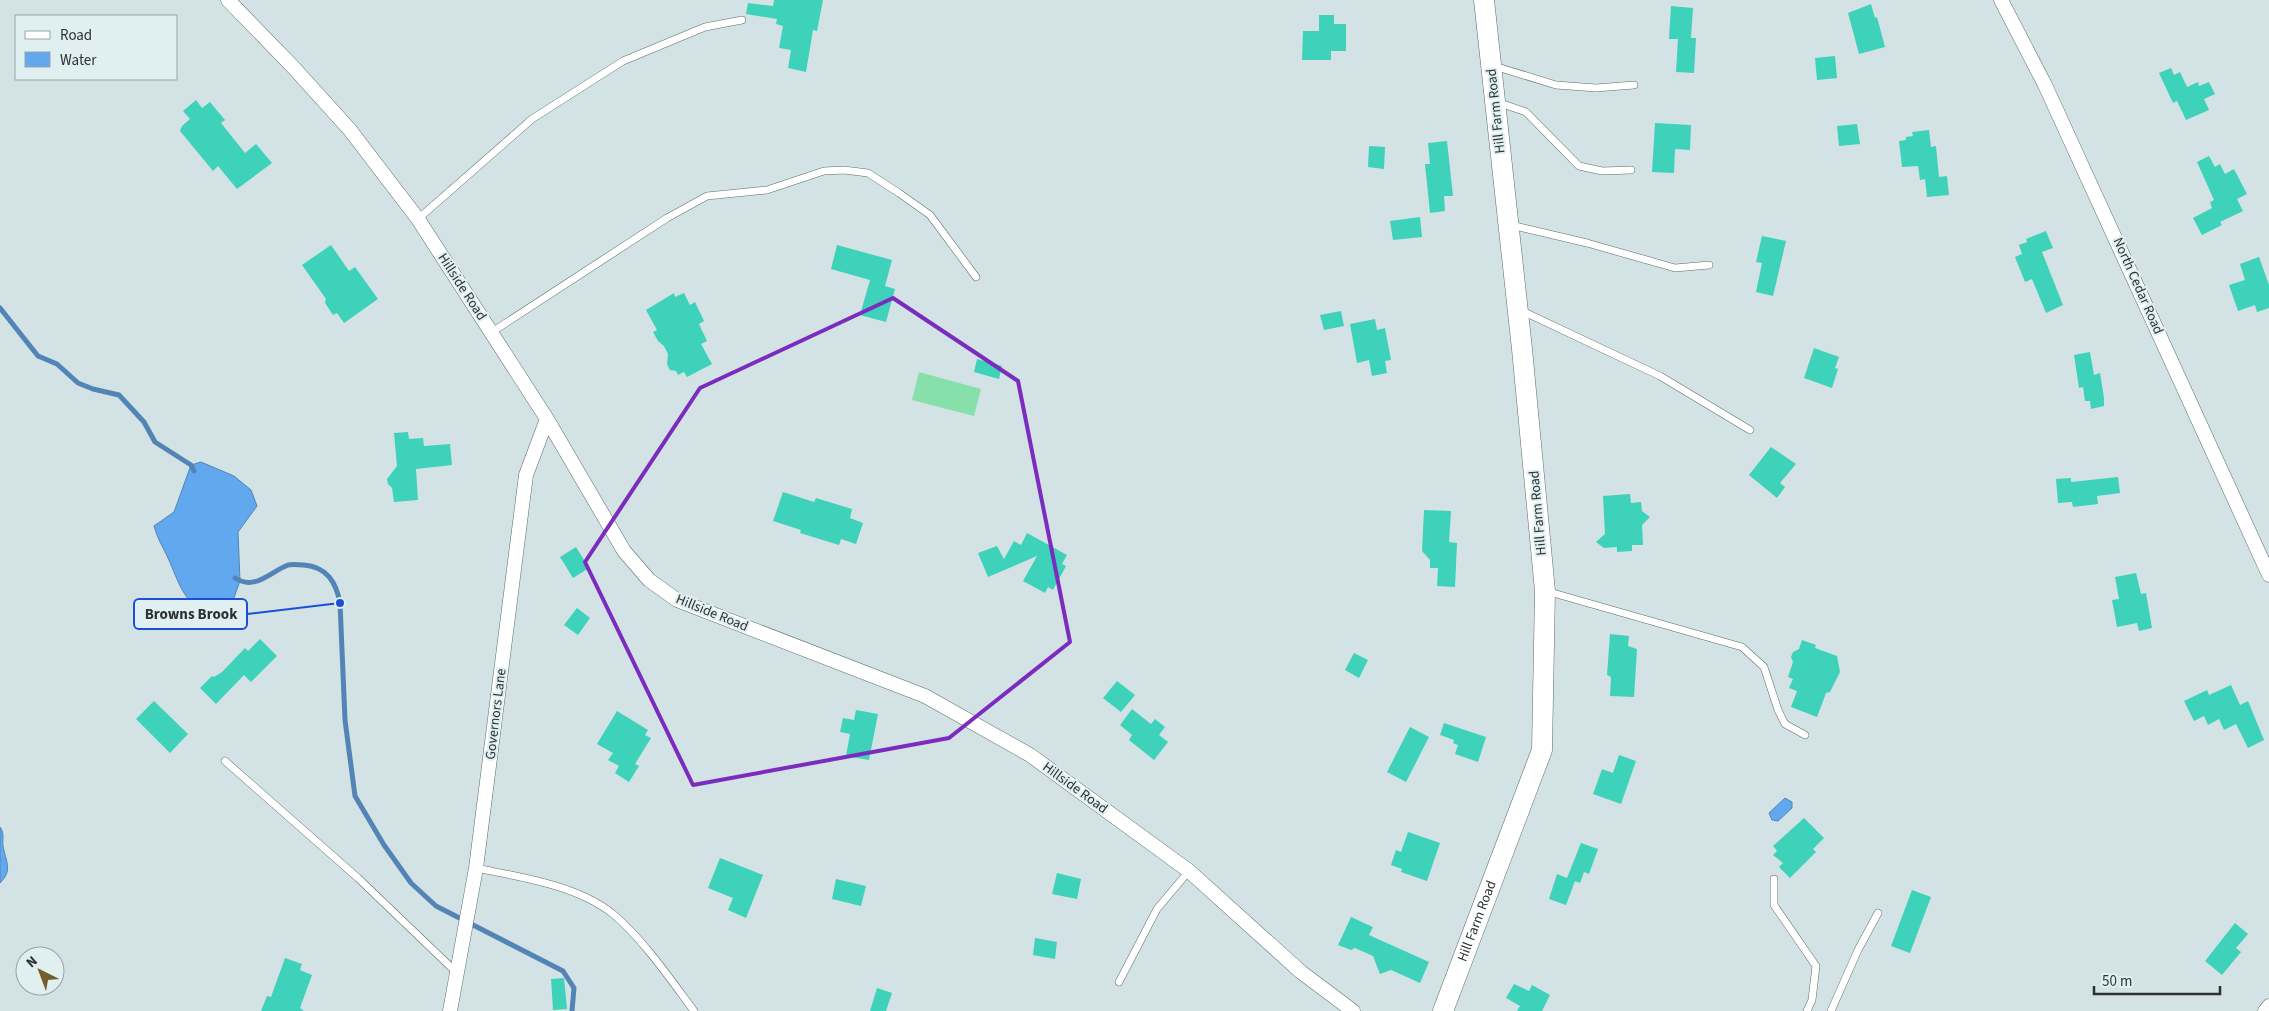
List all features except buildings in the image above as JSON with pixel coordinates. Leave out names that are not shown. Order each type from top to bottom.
[{"type":"main road","name":"Hill Farm Road","points":[[1443,1011],[1542,750],[1545,591],[1484,0]]},
{"type":"street","name":"Hillside Road","points":[[228,0],[294,68],[350,130],[418,219],[547,419],[624,551],[648,580],[677,600],[925,696],[1030,755],[1189,871],[1301,972],[1353,1011]]},
{"type":"street","name":"North Cedar Road","points":[[2001,0],[2056,109],[2269,575]]},
{"type":"street","name":"Governors Lane","points":[[450,1011],[476,868],[526,475],[547,419]]},
{"type":"street","points":[[2265,1011],[2269,1006]]},
{"type":"lane","points":[[418,219],[532,119],[623,61],[705,28],[742,20]]},
{"type":"lane","points":[[1491,65],[1556,85],[1596,88],[1634,85]]},
{"type":"lane","points":[[1495,101],[1526,112],[1579,166],[1602,171],[1631,170]]},
{"type":"lane","points":[[492,332],[667,218],[707,196],[767,190],[824,172],[844,170],[868,173],[899,193],[930,215],[976,277]]},
{"type":"lane","points":[[1508,225],[1586,243],[1674,268],[1709,265]]},
{"type":"lane","points":[[1517,309],[1660,376],[1750,430]]},
{"type":"lane","points":[[1545,591],[1703,635],[1742,648],[1764,667],[1778,710],[1785,724],[1805,735]]},
{"type":"lane","points":[[225,761],[358,878],[456,972]]},
{"type":"lane","points":[[476,868],[546,883],[588,900],[612,913],[626,926],[694,1011]]},
{"type":"lane","points":[[1119,982],[1157,909],[1189,871]]},
{"type":"lane","points":[[1774,879],[1774,905],[1816,966],[1812,1000],[1807,1011]]},
{"type":"lane","points":[[1831,1011],[1858,950],[1878,913]]},
{"type":"highlighted area","points":[[893,298],[1018,381],[1070,642],[949,738],[693,785],[585,562],[700,388]]},
{"type":"green space","points":[[919,372],[981,389],[974,416],[912,400]]},
{"type":"water","points":[[201,462],[234,476],[251,490],[257,506],[238,532],[240,581],[232,603],[214,611],[204,610],[196,606],[184,593],[154,526],[174,512],[191,465]]},
{"type":"water","points":[[1785,798],[1792,802],[1792,808],[1778,821],[1772,820],[1769,813]]},
{"type":"water","points":[[0,827],[8,866],[6,874],[0,883]]},
{"type":"waterway","points":[[0,308],[38,356],[57,364],[78,383],[93,389],[119,395],[144,422],[155,442],[191,465],[194,471]]},
{"type":"waterway","points":[[235,578],[242,581],[256,581],[288,565],[304,565],[319,569],[333,582],[340,603],[345,720],[355,796],[384,845],[411,883],[436,906],[563,971],[574,988],[572,1011]]},
{"type":"place","name":"Browns Brook","points":[[340,603]]}]
